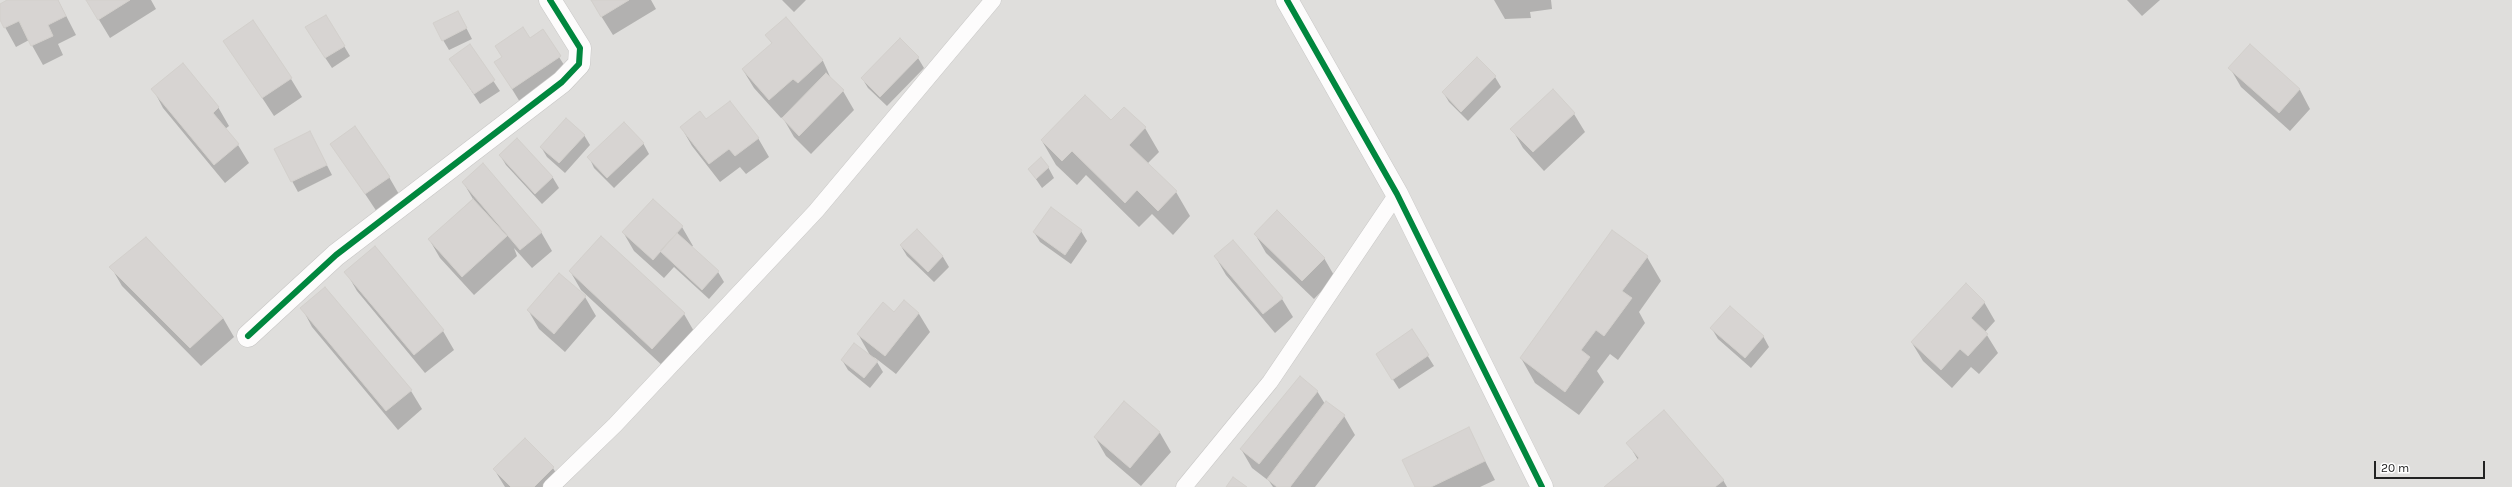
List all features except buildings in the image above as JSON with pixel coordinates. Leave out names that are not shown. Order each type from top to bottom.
[{"type":"street","points":[[248,336],[336,255],[562,82],[580,64],[580,48],[550,0]]},
{"type":"street","points":[[1287,0],[1397,194],[1542,487]]},
{"type":"lane","points":[[550,487],[615,425],[816,211],[993,0]]},
{"type":"lane","points":[[1184,487],[1270,382],[1397,194]]},
{"type":"shaded area","points":[[0,0],[2512,0],[2512,487],[0,487]]},
{"type":"cycle path","points":[[248,336],[336,255],[562,82],[579,64],[580,48],[550,0]]},
{"type":"cycle path","points":[[1287,0],[1397,194],[1542,487]]}]
